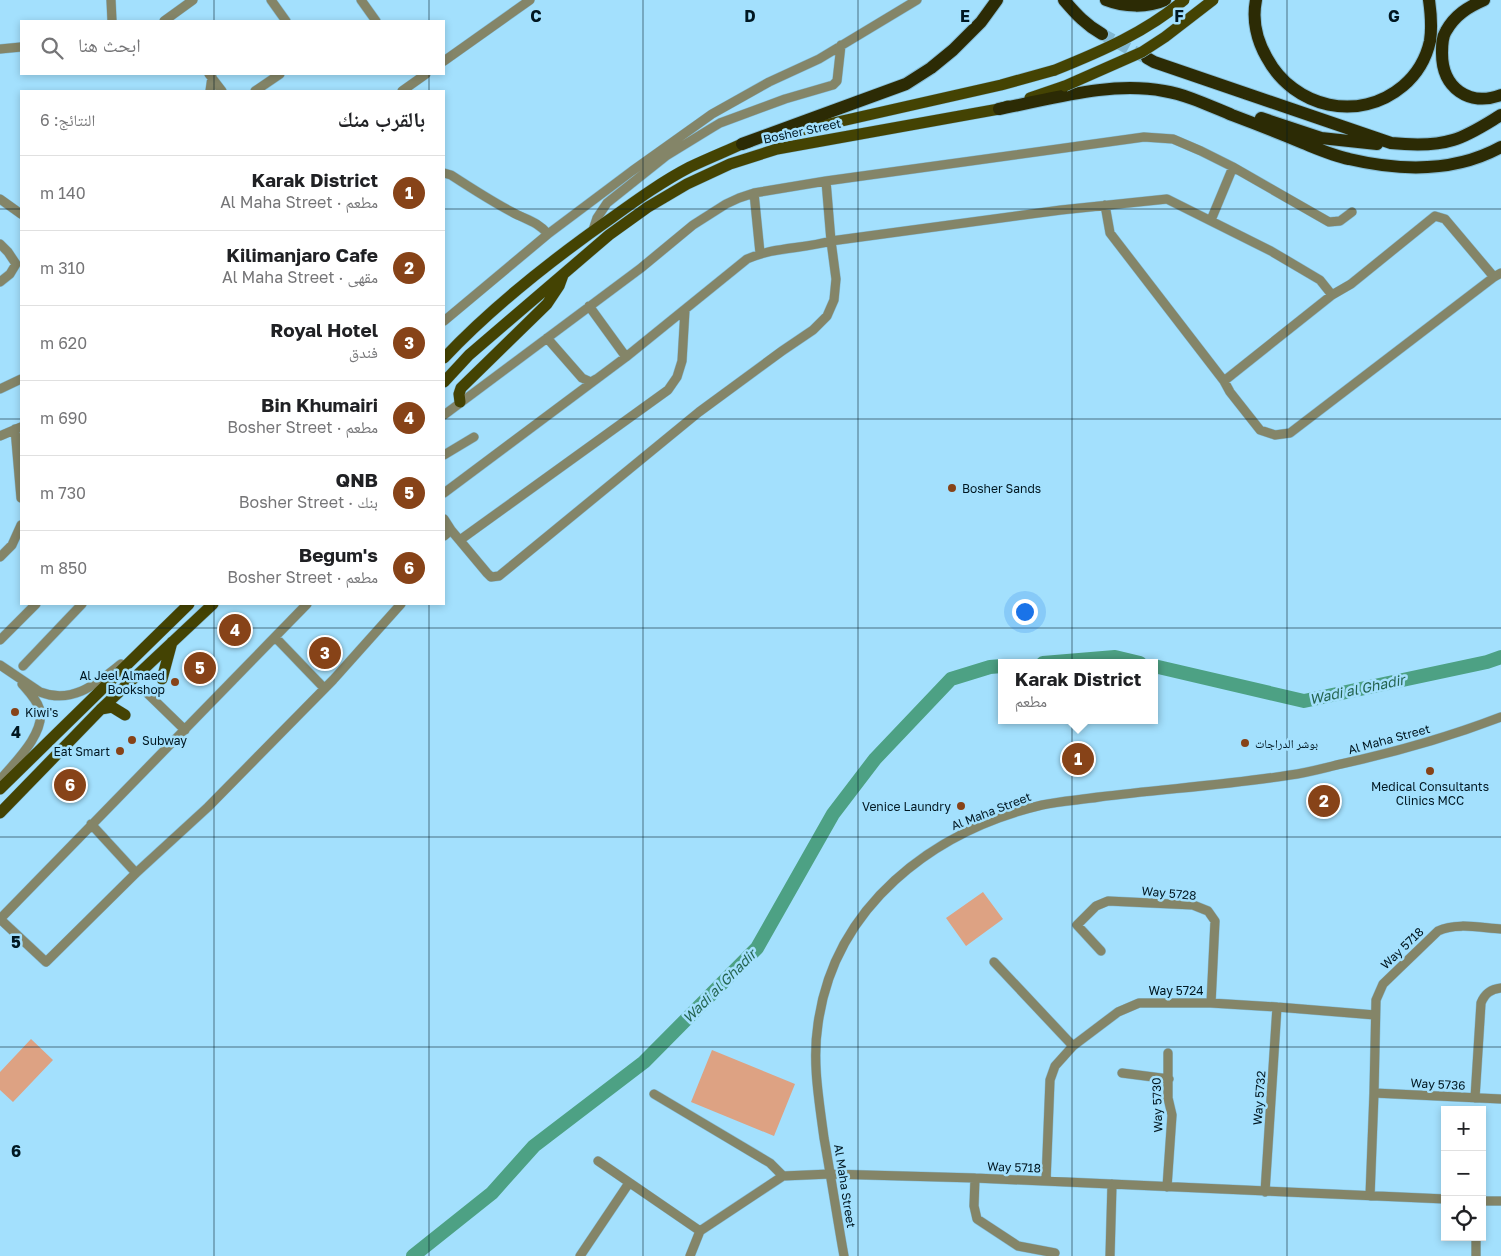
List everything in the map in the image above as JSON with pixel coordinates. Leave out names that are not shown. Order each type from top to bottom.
[{"type":"highway","points":[[742,144],[867,100],[906,84],[931,68],[953,50],[981,22],[997,0]]},
{"type":"highway","points":[[1064,0],[1076,16],[1090,28],[1102,34]]},
{"type":"highway","points":[[1106,0],[1125,5],[1139,5],[1157,4],[1165,0]]},
{"type":"highway","points":[[1256,0],[1255,17],[1258,41],[1276,74],[1304,96],[1330,105],[1347,107],[1369,105],[1382,99],[1408,81],[1416,71],[1424,59],[1430,43],[1431,16],[1429,0]]},
{"type":"highway","points":[[1484,0],[1469,6],[1458,15],[1446,31],[1443,38],[1442,62],[1446,76],[1454,88],[1474,98],[1484,100],[1501,95]]},
{"type":"highway","points":[[1147,58],[1392,143]]},
{"type":"highway","points":[[1114,89],[1138,84],[1166,87],[1321,138],[1379,144],[1426,144],[1453,140],[1470,133],[1501,115]]},
{"type":"highway","points":[[999,109],[1114,89],[1144,89],[1173,93],[1340,156],[1391,166],[1429,168],[1468,161],[1501,148]]},
{"type":"main road","name":"Bosher Street","points":[[445,357],[458,343],[536,274],[593,230],[642,196],[689,168],[742,144],[1000,85],[1055,70],[1129,38],[1157,21],[1184,0]]},
{"type":"main road","name":"Bosher Street","points":[[445,381],[469,355],[564,272],[648,207],[687,184],[730,164],[787,147],[999,109],[1065,86],[1142,52],[1213,0]]},
{"type":"main road","points":[[460,402],[459,391],[461,388],[547,304],[559,286],[564,272]]},
{"type":"main road","points":[[0,789],[188,605]]},
{"type":"main road","points":[[0,813],[101,709],[212,605]]},
{"type":"main road","points":[[162,678],[172,642]]},
{"type":"main road","points":[[101,709],[112,707],[125,715]]},
{"type":"street","points":[[111,0],[112,20]]},
{"type":"street","points":[[169,20],[193,0]]},
{"type":"street","points":[[272,0],[285,20]]},
{"type":"street","points":[[361,0],[375,20]]},
{"type":"street","points":[[445,60],[530,0]]},
{"type":"street","points":[[445,320],[548,234],[712,114],[769,82],[819,59],[917,0]]},
{"type":"street","points":[[593,230],[597,218],[607,203],[666,156],[720,124],[785,99],[833,85],[837,81],[841,45]]},
{"type":"street","points":[[0,49],[20,47]]},
{"type":"street","points":[[819,59],[828,62],[838,70]]},
{"type":"street","points":[[256,90],[279,75]]},
{"type":"street","points":[[210,90],[211,76]]},
{"type":"street","points":[[211,76],[221,90]]},
{"type":"street","points":[[403,90],[415,77]]},
{"type":"street","points":[[445,414],[708,215],[726,204],[754,193],[826,181],[1144,137],[1173,139],[1233,167],[1329,222],[1340,221],[1352,212]]},
{"type":"street","points":[[1211,220],[1233,167]]},
{"type":"street","points":[[445,173],[512,212],[534,221],[548,234]]},
{"type":"street","points":[[447,533],[460,540],[491,577],[499,576],[699,412],[813,330],[827,316],[834,300],[836,279],[830,241],[826,181]]},
{"type":"street","points":[[754,193],[760,253]]},
{"type":"street","points":[[0,199],[20,213]]},
{"type":"street","points":[[445,492],[626,357],[747,260],[760,253],[812,246],[830,241],[1167,199],[1271,251],[1320,280],[1332,295]]},
{"type":"street","points":[[1105,206],[1110,233],[1260,430],[1275,435],[1290,433],[1498,275],[1445,219],[1436,216],[1351,284],[1332,295],[1224,381]]},
{"type":"street","points":[[0,244],[16,264],[10,274],[0,282]]},
{"type":"street","points":[[589,306],[626,357]]},
{"type":"street","points":[[460,540],[668,390],[677,377],[682,361],[685,310]]},
{"type":"street","points":[[547,338],[582,378],[591,382],[599,377]]},
{"type":"street","points":[[0,389],[20,379]]},
{"type":"street","points":[[0,436],[18,428],[20,475]]},
{"type":"street","points":[[445,454],[474,437]]},
{"type":"street","points":[[0,557],[12,545],[20,527]]},
{"type":"street","points":[[0,543],[12,545]]},
{"type":"street","points":[[0,640],[35,605]]},
{"type":"street","points":[[23,666],[81,605]]},
{"type":"street","points":[[307,605],[0,919],[46,962],[136,873],[208,807],[324,688],[400,605]]},
{"type":"street","points":[[274,637],[324,688]]},
{"type":"street","points":[[0,665],[46,695],[63,696],[77,694],[93,686],[146,644]]},
{"type":"street","points":[[0,780],[34,738],[40,720],[40,711],[35,700],[18,678]]},
{"type":"street","points":[[148,694],[185,730]]},
{"type":"street","name":"Al Maha Street","points":[[844,1256],[818,1096],[816,1068],[817,1024],[827,980],[845,939],[886,887],[916,862],[948,842],[978,827],[1043,805],[1292,775],[1393,753],[1501,717]]},
{"type":"street","points":[[91,824],[136,873]]},
{"type":"street","name":"Way 5728","points":[[1102,951],[1078,925],[1096,906],[1108,901],[1193,905],[1208,911],[1215,920],[1211,1003]]},
{"type":"street","name":"Way 5718","points":[[1370,1196],[1375,1015],[1376,1000],[1383,984],[1438,931],[1444,928],[1501,929]]},
{"type":"street","points":[[994,962],[1073,1046]]},
{"type":"street","points":[[1475,1098],[1481,1003],[1484,995],[1493,989],[1501,988]]},
{"type":"street","name":"Way 5724","points":[[1046,1181],[1050,1080],[1055,1066],[1073,1046],[1118,1012],[1139,1003],[1211,1003],[1277,1006],[1375,1015]]},
{"type":"street","name":"Way 5732","points":[[1265,1192],[1277,1006]]},
{"type":"street","name":"Way 5730","points":[[1167,1187],[1172,1115],[1168,1098],[1168,1053]]},
{"type":"street","points":[[1122,1073],[1168,1079]]},
{"type":"street","name":"Way 5736","points":[[1374,1093],[1501,1099]]},
{"type":"street","points":[[654,1094],[770,1163],[783,1176],[700,1231],[690,1256]]},
{"type":"street","points":[[598,1160],[700,1231]]},
{"type":"street","name":"Way 5718","points":[[783,1176],[830,1174],[975,1178],[1441,1199]]},
{"type":"street","points":[[975,1178],[974,1206],[977,1219],[1018,1246],[1055,1253]]},
{"type":"street","points":[[580,1256],[629,1183]]},
{"type":"street","points":[[1110,1256],[1112,1184]]},
{"type":"street","points":[[1486,1201],[1501,1201]]},
{"type":"street","points":[[1476,1241],[1476,1256]]},
{"type":"shaded area","points":[[983,892],[1003,919],[966,946],[946,918]]},
{"type":"shaded area","points":[[31,1039],[53,1060],[13,1102],[0,1090],[0,1072]]},
{"type":"shaded area","points":[[712,1050],[795,1084],[774,1136],[691,1102]]},
{"type":"waterway","name":"Wadi al Ghadir","points":[[1091,659],[1115,657],[1123,659]]},
{"type":"waterway","name":"Wadi al Ghadir","points":[[1158,667],[1304,701],[1487,662],[1501,657]]},
{"type":"waterway","name":"Wadi al Ghadir","points":[[413,1256],[492,1193],[534,1146],[644,1062],[757,948],[833,814],[875,759],[951,679],[998,666]]},
{"type":"tunnel","points":[[1102,34],[1146,58]]},
{"type":"place","name":"Bosher Sands","points":[[952,488]]},
{"type":"place","name":"Bin Khumairi","points":[[235,630]]},
{"type":"place","name":"Royal Hotel","points":[[325,653]]},
{"type":"place","name":"QNB","points":[[200,668]]},
{"type":"place","name":"Al Jeel Almaed Bookshop","points":[[175,682]]},
{"type":"place","name":"Kiwi's","points":[[15,712]]},
{"type":"place","name":"Subway","points":[[132,740]]},
{"type":"place","name":"بوشر الدراجات","points":[[1245,743]]},
{"type":"place","name":"Eat Smart","points":[[120,751]]},
{"type":"place","name":"Karak District","points":[[1078,759]]},
{"type":"place","name":"Medical Consultants Clinics MCC","points":[[1430,771]]},
{"type":"place","name":"Begum's","points":[[70,785]]},
{"type":"place","name":"Kilimanjaro Cafe","points":[[1324,801]]},
{"type":"place","name":"Venice Laundry","points":[[961,806]]}]
